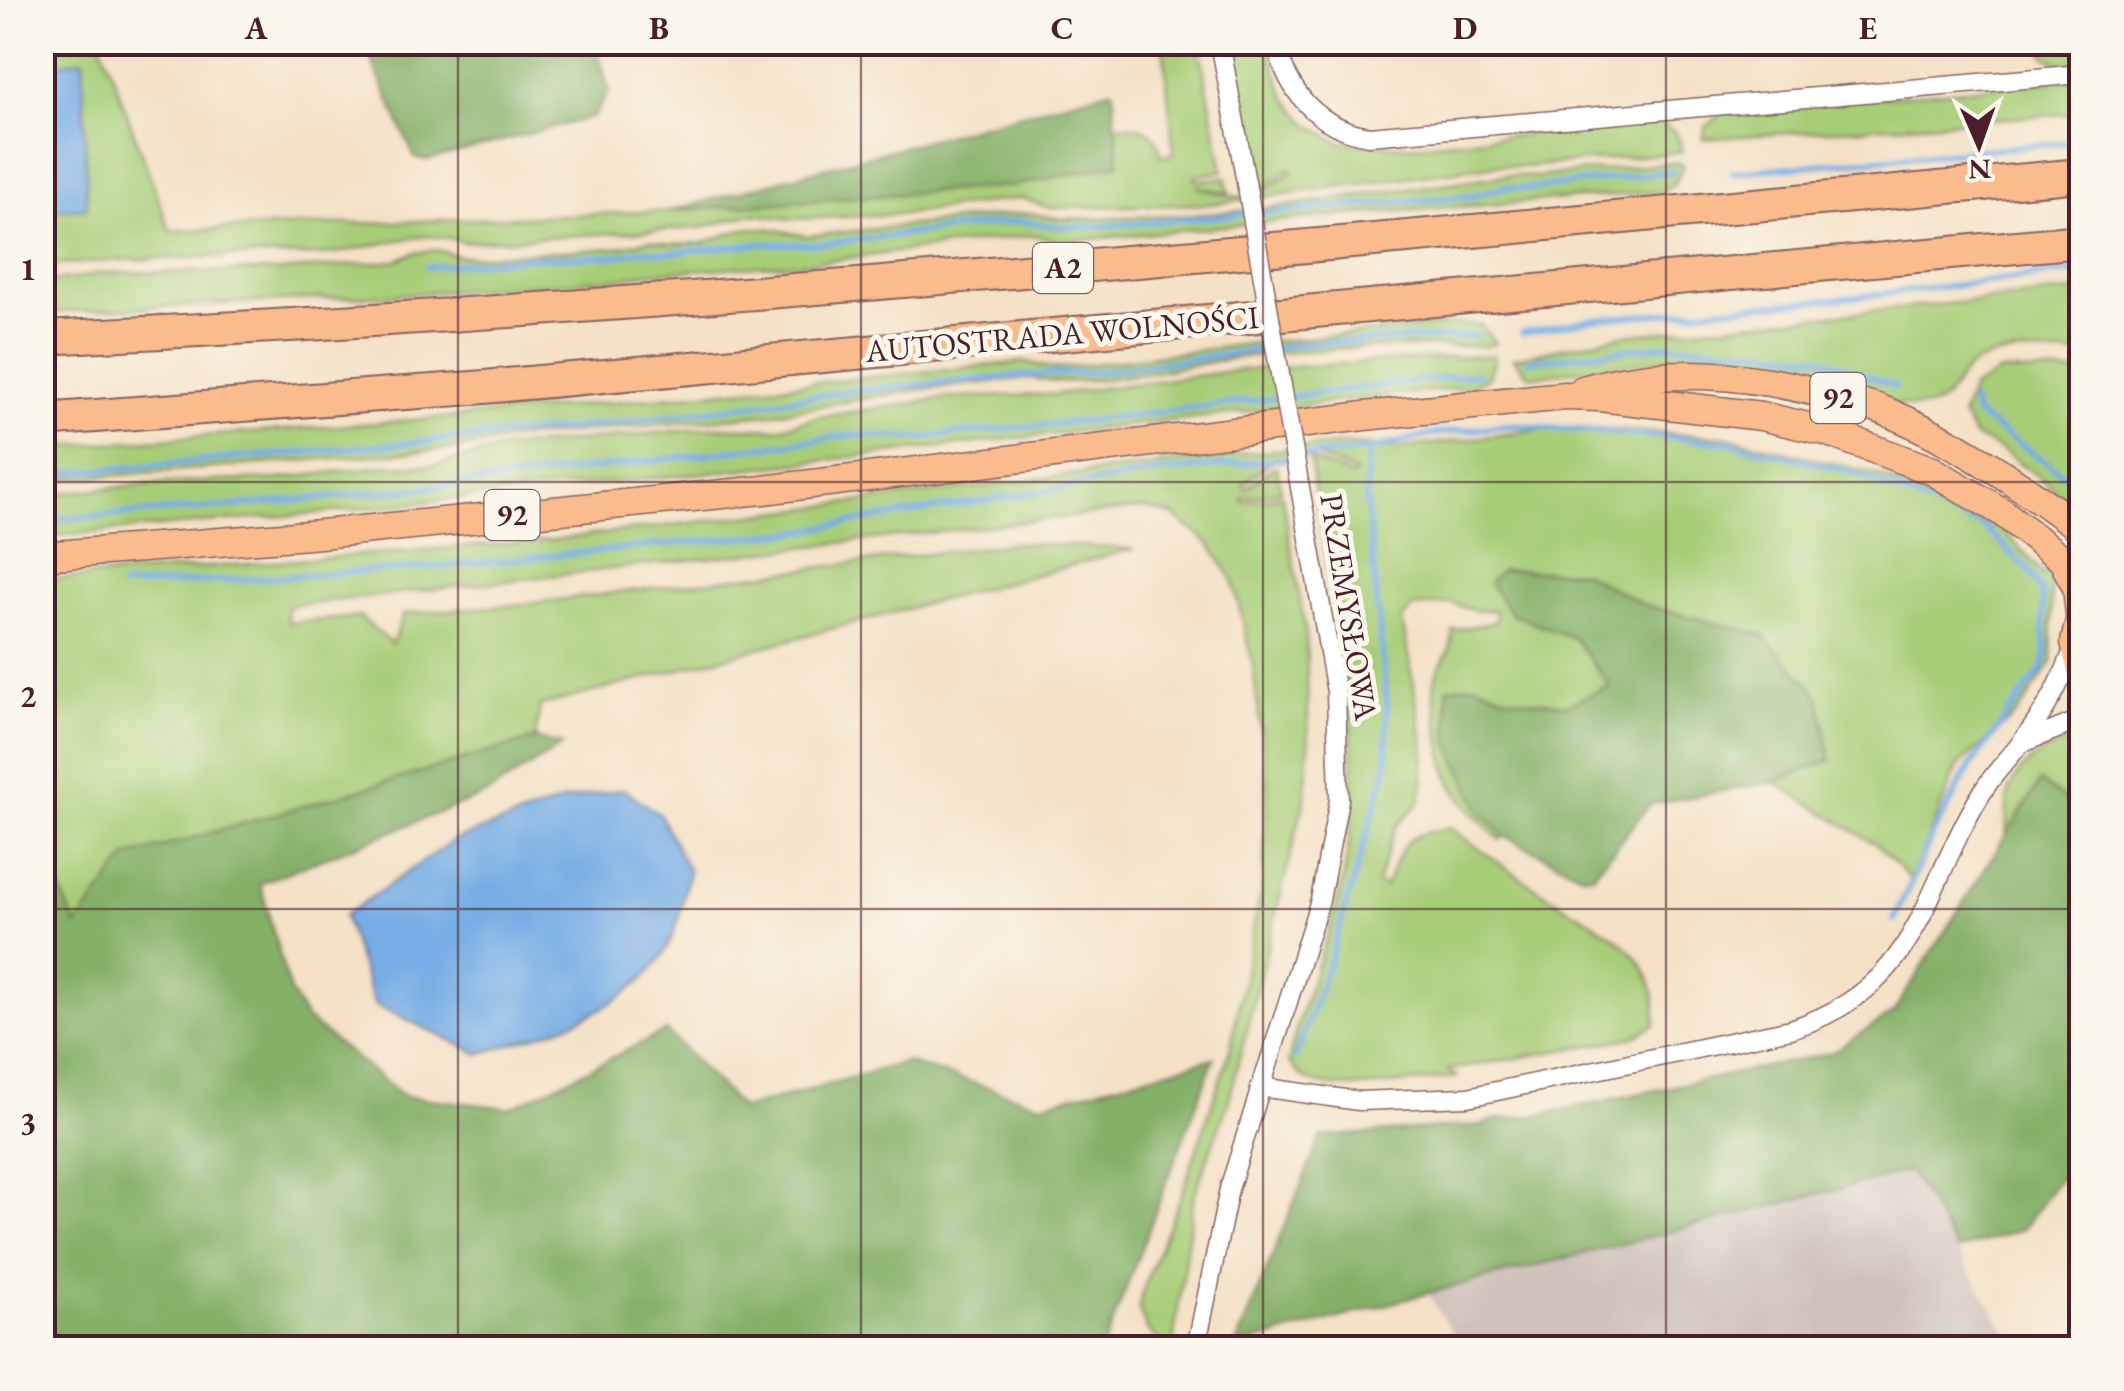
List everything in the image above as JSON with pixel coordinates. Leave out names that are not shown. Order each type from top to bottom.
[{"type":"highway","name":"AUTOSTRADA WOLNOŚCI","points":[[42,338],[371,322],[762,294],[2082,175]]},
{"type":"highway","name":"AUTOSTRADA WOLNOŚCI","points":[[42,420],[472,388],[2082,241]]},
{"type":"main road","name":"92","points":[[1564,396],[1632,377],[1672,373],[1773,381],[1826,394],[1882,409],[1972,454],[2082,530]]},
{"type":"main road","name":"92","points":[[42,556],[321,534],[763,490],[1364,416],[1564,396],[1600,397],[1762,416],[1826,430],[1898,455],[1967,489],[2068,566],[2073,577],[2082,670]]},
{"type":"street","name":"PRZEMYSŁOWA","points":[[1196,1348],[1221,1220],[1320,900],[1339,800],[1336,692],[1220,42]]},
{"type":"street","points":[[1275,42],[1290,84],[1305,104],[1342,130],[1369,136],[2082,74]]},
{"type":"street","points":[[1260,1087],[1359,1102],[1468,1097],[1819,1020],[1861,996],[1895,960],[1983,790],[2054,698],[2079,623]]},
{"type":"street","points":[[2020,744],[2082,719]]},
{"type":"shaded area","points":[[1909,1171],[2016,1348],[1461,1348],[1428,1293]]},
{"type":"green space","points":[[101,43],[170,231],[669,211],[1011,186],[1119,164],[1116,125],[1147,130],[1162,156],[1174,154],[1163,43],[1199,43],[1223,171],[1196,176],[1196,181],[1226,177],[1229,193],[1196,186],[1225,195],[1257,194],[1292,172],[1289,169],[1260,191],[1232,43],[1267,43],[1285,96],[1308,124],[1340,142],[1405,146],[1658,121],[1675,133],[1682,152],[1524,167],[1497,165],[1212,204],[1050,208],[1021,198],[907,214],[793,219],[752,214],[699,228],[463,242],[412,238],[316,255],[139,259],[43,267],[42,210],[86,208],[83,60],[43,67],[43,52]]},
{"type":"green space","points":[[364,43],[596,43],[609,91],[594,117],[428,160],[415,158]]},
{"type":"green space","points":[[2044,43],[2081,43],[2081,64],[2060,64],[2044,55]]},
{"type":"green space","points":[[2081,78],[2081,113],[1703,139],[1706,127],[1724,112]]},
{"type":"green space","points":[[1113,89],[1119,164],[1011,186],[669,211]]},
{"type":"green space","points":[[1676,162],[1684,165],[1674,184],[1660,192],[1321,217],[1060,242],[1034,235],[819,262],[644,273],[625,278],[396,295],[43,313],[43,282],[99,273],[281,271],[396,261],[413,253],[438,250],[463,257],[615,248],[649,240],[703,243],[743,229],[767,228],[807,236],[1029,213],[1062,219],[1194,215],[1507,175],[1535,177]]},
{"type":"green space","points":[[2081,291],[2081,355],[2027,353],[1988,358],[1969,368],[1942,400],[1927,407],[1896,404],[1846,386],[1726,363],[1654,361],[1536,376],[1527,374],[1514,358],[1623,335]]},
{"type":"green space","points":[[1481,325],[1495,343],[1268,354],[1132,376],[1076,381],[1031,378],[916,390],[768,414],[517,438],[464,448],[43,481],[43,448],[468,416],[1026,362],[1055,369],[1248,344]]},
{"type":"green space","points":[[1495,355],[1487,378],[1465,387],[809,462],[321,513],[43,537],[42,495],[161,483],[279,479],[391,465],[431,466],[507,448],[718,427],[775,429],[818,417],[947,398],[1056,394],[1240,370]]},
{"type":"green space","points":[[2001,372],[2081,373],[2081,509],[2004,451],[1974,436],[1962,415],[1972,388]]},
{"type":"green space","points":[[1557,427],[1727,437],[1875,474],[2001,528],[2051,582],[2052,662],[2017,714],[1958,766],[1911,880],[1877,845],[1774,782],[1831,760],[1763,635],[1644,605],[1582,572],[1512,614],[1574,638],[1611,686],[1567,705],[1507,697],[1476,684],[1480,811],[1504,836],[1500,840],[1471,811],[1448,775],[1434,689],[1453,630],[1496,622],[1495,610],[1476,611],[1451,603],[1413,607],[1402,619],[1425,750],[1423,785],[1419,803],[1396,826],[1377,883],[1385,887],[1401,851],[1413,838],[1451,828],[1623,944],[1649,977],[1655,999],[1655,1025],[1631,1038],[1448,1070],[1457,1077],[1380,1086],[1320,1084],[1303,1078],[1289,1062],[1341,888],[1352,813],[1352,762],[1344,661],[1310,460],[1353,476],[1355,472],[1317,457],[1271,461],[1243,485],[1246,489],[1277,468],[1281,491],[1243,498],[1243,502],[1282,496],[1306,633],[1309,747],[1305,798],[1228,1103],[1194,1195],[1173,1344],[1163,1345],[1147,1330],[1139,1309],[1146,1280],[1181,1197],[1230,1050],[1263,880],[1267,781],[1253,666],[1233,580],[1210,544],[1173,515],[1145,508],[287,606],[288,623],[360,617],[392,644],[404,614],[526,604],[1015,543],[1133,549],[540,706],[535,739],[128,857],[75,927],[43,849],[42,580],[553,540],[1247,453],[1345,444],[1397,449]]},
{"type":"green space","points":[[1501,570],[1582,572],[1644,605],[1763,635],[1819,695],[1831,760],[1774,782],[1650,804],[1593,875],[1583,875],[1504,836],[1480,811],[1449,743],[1447,688],[1476,684],[1507,697],[1567,705],[1610,686],[1574,638],[1512,614],[1489,583]]},
{"type":"green space","points":[[535,739],[563,745],[485,795],[260,883],[289,989],[305,1018],[403,1096],[510,1108],[666,1031],[742,1109],[906,1062],[1041,1104],[1214,1058],[1103,1348],[43,1348],[43,849],[76,926],[127,857]]},
{"type":"green space","points":[[2081,740],[2081,811],[2040,782],[2006,837],[2007,799],[2015,778],[2040,755]]},
{"type":"green space","points":[[2040,782],[2081,811],[2082,1155],[2075,1156],[2023,1229],[1957,1250],[1909,1171],[1428,1293],[1235,1347],[1321,1137],[1481,1125],[1831,1053],[1893,1013]]},
{"type":"water","points":[[83,59],[87,208],[43,210],[43,67]]},
{"type":"water","points":[[623,789],[660,815],[689,872],[674,932],[661,958],[642,980],[619,998],[564,1026],[479,1054],[374,1004],[344,916],[454,840],[565,800]]},
{"type":"waterway","points":[[1733,172],[2082,141]]},
{"type":"waterway","points":[[427,267],[524,258],[616,256],[643,250],[666,253],[754,244],[820,244],[1020,221],[1064,227],[1116,225],[1472,196],[1505,187],[1528,189],[1673,171]]},
{"type":"waterway","points":[[1522,333],[1595,319],[1845,298],[2082,271]]},
{"type":"waterway","points":[[42,475],[570,429],[852,391],[1097,372],[1303,344],[1476,336]]},
{"type":"waterway","points":[[1528,361],[1668,345],[1731,348],[1817,356],[1896,387]]},
{"type":"waterway","points":[[42,520],[495,481],[854,435],[916,438],[1479,374]]},
{"type":"waterway","points":[[1972,402],[1976,414],[2082,487]]},
{"type":"waterway","points":[[122,587],[437,567],[794,532],[1160,472],[1369,450],[1434,434],[1510,425],[1726,442],[1846,470],[1984,527],[2029,570],[2042,593],[2046,654],[2043,667],[1970,767],[1934,832],[1894,920]]},
{"type":"waterway","points":[[1295,1058],[1328,965],[1387,768],[1387,702],[1366,496],[1369,450]]}]
